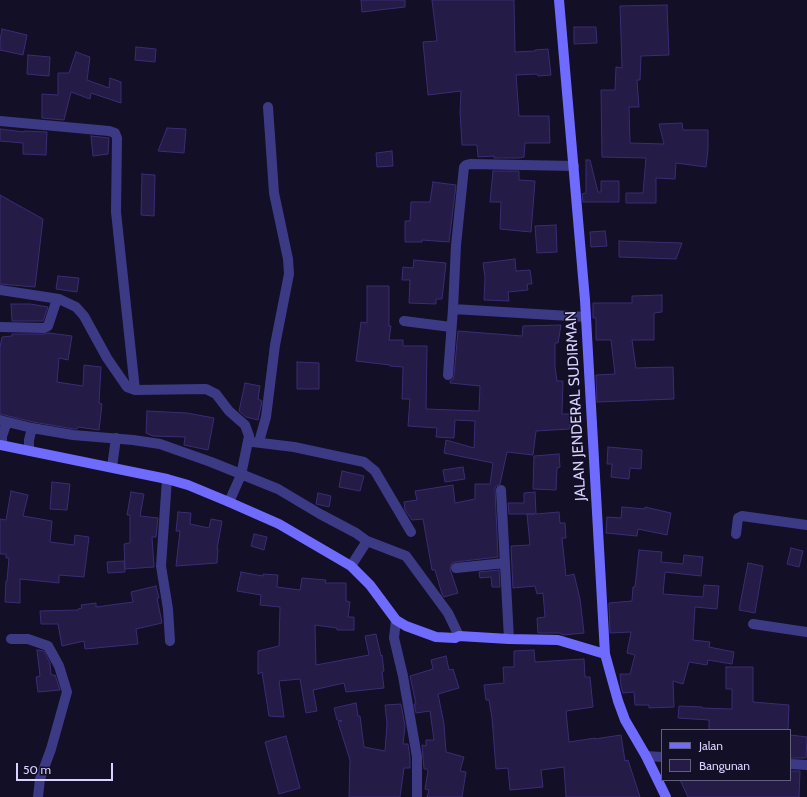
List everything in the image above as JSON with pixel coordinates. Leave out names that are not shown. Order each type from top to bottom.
[{"type":"main road","name":"JALAN JENDERAL SUDIRMAN","points":[[559,0],[586,317],[605,654],[625,720],[646,756],[666,797]]},
{"type":"main road","points":[[3,433],[29,451],[113,464],[188,485],[230,500],[353,562],[396,620],[406,626],[436,637],[558,640],[605,654]]},
{"type":"street","points":[[259,442],[266,417],[275,345],[289,274],[288,259],[274,193],[268,107]]},
{"type":"street","points":[[0,121],[109,131],[115,133],[117,138],[116,212],[135,390]]},
{"type":"street","points":[[448,375],[456,238],[464,167],[470,164],[574,166]]},
{"type":"street","points":[[0,290],[57,299],[76,307],[127,387],[135,390],[206,389],[216,394],[230,411],[245,425],[250,436],[240,478],[230,500]]},
{"type":"street","points":[[0,327],[44,328],[48,326],[57,299]]},
{"type":"street","points":[[453,309],[586,317]]},
{"type":"street","points":[[404,321],[451,327]]},
{"type":"street","points":[[3,433],[73,435],[116,443],[160,444],[211,462],[240,478],[278,489],[356,533],[365,544],[406,556],[448,613],[457,637]]},
{"type":"street","points":[[29,451],[31,433]]},
{"type":"street","points":[[248,442],[294,447],[364,462],[375,472],[410,532]]},
{"type":"street","points":[[113,464],[116,443]]},
{"type":"street","points":[[167,479],[160,566],[168,609],[170,641]]},
{"type":"street","points":[[501,490],[509,639]]},
{"type":"street","points":[[736,534],[738,518],[742,516],[807,525]]},
{"type":"street","points":[[353,562],[365,544]]},
{"type":"street","points":[[456,568],[505,563]]},
{"type":"street","points":[[396,620],[394,638],[403,676],[417,757],[417,797]]},
{"type":"street","points":[[754,624],[807,632]]},
{"type":"street","points":[[11,639],[28,639],[48,646],[59,666],[67,692],[51,749],[40,779],[38,797]]},
{"type":"street","points":[[646,756],[661,757]]},
{"type":"street","points":[[791,764],[807,765]]},
{"type":"building","points":[[361,0],[405,0],[405,7],[362,12]]},
{"type":"building","points":[[432,0],[514,0],[515,52],[548,49],[551,75],[516,75],[519,116],[549,116],[550,143],[525,143],[524,157],[520,158],[494,158],[494,156],[478,157],[477,145],[462,145],[460,112],[461,91],[428,95],[423,42],[437,41]]},
{"type":"building","points":[[667,5],[669,55],[641,56],[640,80],[637,80],[639,107],[629,107],[630,143],[664,144],[659,124],[682,123],[683,130],[708,130],[706,167],[676,163],[675,179],[656,178],[656,203],[626,203],[626,193],[643,193],[646,158],[602,157],[601,90],[615,90],[616,67],[622,68],[620,6]]},
{"type":"building","points":[[574,27],[596,27],[597,43],[574,44]]},
{"type":"building","points":[[2,29],[27,35],[23,55],[0,50]]},
{"type":"building","points":[[136,47],[156,49],[155,62],[135,60]]},
{"type":"building","points":[[76,52],[90,57],[87,80],[109,88],[110,78],[121,82],[121,103],[91,93],[90,99],[71,92],[64,120],[42,118],[42,94],[58,95],[58,73],[69,73]]},
{"type":"building","points":[[28,55],[50,57],[49,76],[27,74]]},
{"type":"building","points":[[167,128],[186,129],[184,153],[158,151]]},
{"type":"building","points":[[0,129],[24,132],[47,132],[46,155],[23,154],[23,143],[0,141]]},
{"type":"building","points":[[91,136],[109,138],[108,154],[93,156]]},
{"type":"building","points":[[392,151],[393,166],[377,167],[376,153]]},
{"type":"building","points":[[586,160],[590,160],[598,192],[601,192],[601,181],[619,181],[619,202],[583,202],[582,194],[586,193]]},
{"type":"building","points":[[493,171],[519,171],[519,180],[535,181],[531,232],[500,229],[501,202],[490,202]]},
{"type":"building","points":[[142,174],[155,175],[154,216],[141,215]]},
{"type":"building","points":[[433,182],[456,185],[449,242],[422,240],[422,242],[405,242],[405,221],[410,221],[411,202],[430,202]]},
{"type":"building","points":[[0,195],[43,219],[35,287],[0,284]]},
{"type":"building","points":[[556,225],[557,252],[537,253],[535,226]]},
{"type":"building","points":[[605,231],[607,246],[591,247],[590,232]]},
{"type":"building","points":[[619,241],[682,243],[676,259],[619,257]]},
{"type":"building","points":[[515,259],[516,271],[530,270],[532,284],[527,284],[528,290],[508,292],[509,301],[484,300],[485,277],[483,263]]},
{"type":"building","points":[[414,260],[446,263],[442,299],[436,299],[436,304],[409,303],[410,280],[402,280],[403,267],[413,268]]},
{"type":"building","points":[[58,276],[79,278],[77,292],[56,289]]},
{"type":"building","points":[[367,286],[389,286],[389,326],[391,326],[389,340],[403,340],[403,346],[427,346],[426,409],[479,411],[480,386],[450,383],[454,375],[458,331],[522,336],[523,326],[561,325],[558,343],[555,343],[555,367],[557,381],[563,381],[562,414],[570,414],[570,429],[536,431],[533,455],[507,452],[500,484],[495,487],[498,557],[452,563],[450,569],[458,593],[444,597],[435,570],[432,570],[423,519],[412,520],[405,510],[404,502],[417,500],[415,491],[453,485],[455,503],[475,499],[475,484],[490,484],[493,463],[444,453],[446,440],[474,448],[475,421],[455,420],[454,438],[436,437],[437,428],[408,426],[410,399],[402,399],[403,367],[356,361],[361,322],[367,323]]},
{"type":"building","points":[[662,295],[662,312],[654,313],[654,340],[632,340],[636,368],[673,367],[674,399],[597,402],[596,375],[615,374],[611,340],[596,340],[596,318],[593,318],[593,303],[632,303],[632,296]]},
{"type":"building","points":[[11,304],[30,304],[48,307],[43,321],[12,321]]},
{"type":"building","points":[[49,333],[72,336],[68,360],[59,358],[57,382],[83,386],[84,365],[101,367],[99,403],[102,404],[99,430],[78,427],[77,429],[74,429],[33,422],[0,414],[0,347],[2,337],[12,336],[12,334]]},
{"type":"building","points":[[297,362],[319,363],[319,389],[297,389]]},
{"type":"building","points":[[245,383],[260,386],[258,399],[262,401],[258,420],[246,417],[239,411]]},
{"type":"building","points":[[147,411],[187,413],[214,418],[208,450],[184,445],[185,437],[153,436],[146,433]]},
{"type":"building","points":[[608,447],[642,450],[641,469],[630,468],[629,479],[611,477],[612,464],[607,464]]},
{"type":"building","points":[[559,454],[560,467],[557,468],[556,490],[533,489],[534,456]]},
{"type":"building","points":[[463,467],[465,479],[445,482],[443,470]]},
{"type":"building","points":[[342,471],[364,476],[360,491],[339,487]]},
{"type":"building","points":[[52,482],[70,484],[67,510],[50,509]]},
{"type":"building","points":[[11,491],[28,495],[23,516],[52,521],[50,542],[74,545],[75,535],[89,537],[84,577],[59,575],[59,583],[20,579],[20,603],[5,602],[9,558],[6,558],[6,554],[0,554],[0,519],[6,520]]},
{"type":"building","points":[[131,492],[144,494],[140,516],[158,518],[156,537],[152,537],[154,567],[125,569],[124,544],[130,543],[130,515],[127,515]]},
{"type":"building","points":[[535,492],[536,514],[559,512],[560,523],[565,523],[566,538],[562,538],[566,576],[574,574],[580,599],[584,633],[563,635],[560,633],[538,633],[537,618],[545,617],[543,593],[537,594],[535,586],[513,588],[511,546],[530,545],[527,514],[509,514],[508,503],[524,503],[524,493]]},
{"type":"building","points":[[318,493],[331,496],[329,507],[316,504]]},
{"type":"building","points":[[622,507],[645,509],[645,507],[671,513],[667,535],[638,529],[637,536],[606,533],[607,517],[621,518]]},
{"type":"building","points":[[178,512],[191,513],[190,524],[209,528],[211,519],[222,521],[217,549],[217,563],[176,566],[180,531],[176,531]]},
{"type":"building","points":[[254,534],[267,537],[264,550],[251,546]]},
{"type":"building","points":[[791,548],[803,551],[799,567],[787,564]]},
{"type":"building","points":[[639,550],[662,552],[661,562],[683,564],[684,555],[703,557],[701,576],[665,572],[663,594],[703,597],[704,585],[719,586],[717,609],[695,607],[693,640],[710,642],[709,647],[734,652],[732,664],[708,660],[707,665],[689,662],[683,684],[673,681],[674,707],[649,708],[649,705],[635,705],[634,692],[623,693],[621,686],[620,674],[630,674],[635,655],[627,653],[631,632],[610,633],[609,603],[632,601]]},
{"type":"building","points":[[124,561],[125,572],[108,573],[107,562]]},
{"type":"building","points":[[748,563],[763,566],[755,613],[739,610]]},
{"type":"building","points":[[499,570],[500,587],[492,587],[491,577],[480,578],[479,572]]},
{"type":"building","points":[[241,572],[263,576],[263,574],[278,575],[277,587],[300,590],[302,578],[326,580],[325,583],[346,583],[346,601],[350,602],[348,617],[354,617],[354,630],[337,630],[337,628],[315,625],[316,665],[369,655],[365,636],[376,634],[381,656],[382,655],[384,688],[346,692],[344,683],[313,690],[317,711],[306,713],[300,679],[279,681],[284,717],[269,716],[262,672],[258,674],[258,651],[279,646],[280,607],[260,605],[261,595],[237,591]]},
{"type":"building","points":[[156,586],[162,623],[136,629],[138,644],[85,649],[84,641],[62,646],[58,624],[41,624],[40,611],[78,610],[82,608],[81,605],[96,603],[96,607],[133,602],[131,592]]},
{"type":"building","points":[[37,650],[44,651],[50,663],[51,675],[55,675],[60,690],[38,692],[36,677],[40,676]]},
{"type":"building","points":[[534,650],[535,662],[584,659],[585,677],[590,677],[593,707],[566,711],[569,742],[621,735],[625,761],[628,760],[640,797],[566,797],[564,767],[541,770],[543,787],[510,790],[508,768],[496,769],[492,718],[489,700],[486,700],[484,685],[504,683],[503,667],[514,667],[514,651]]},
{"type":"building","points":[[446,656],[449,670],[453,669],[459,688],[438,694],[444,724],[446,752],[464,757],[460,771],[466,772],[462,797],[427,797],[429,790],[425,789],[428,771],[427,769],[424,769],[422,745],[426,746],[426,740],[434,740],[430,711],[416,713],[414,704],[416,704],[410,676],[433,669],[431,660]]},
{"type":"building","points":[[726,667],[753,667],[753,702],[789,705],[788,729],[709,729],[709,720],[678,718],[679,706],[732,709],[732,689],[726,689]]},
{"type":"building","points":[[356,703],[358,716],[360,716],[364,747],[385,751],[387,724],[385,705],[401,704],[405,726],[403,744],[408,744],[410,768],[404,768],[400,797],[349,797],[350,760],[338,722],[342,721],[337,720],[334,708]]},
{"type":"building","points":[[791,735],[807,737],[806,758],[791,758]]},
{"type":"building","points":[[286,736],[300,788],[279,794],[265,742]]},
{"type":"building","points":[[791,771],[800,771],[799,797],[688,797],[680,781],[791,781]]}]
